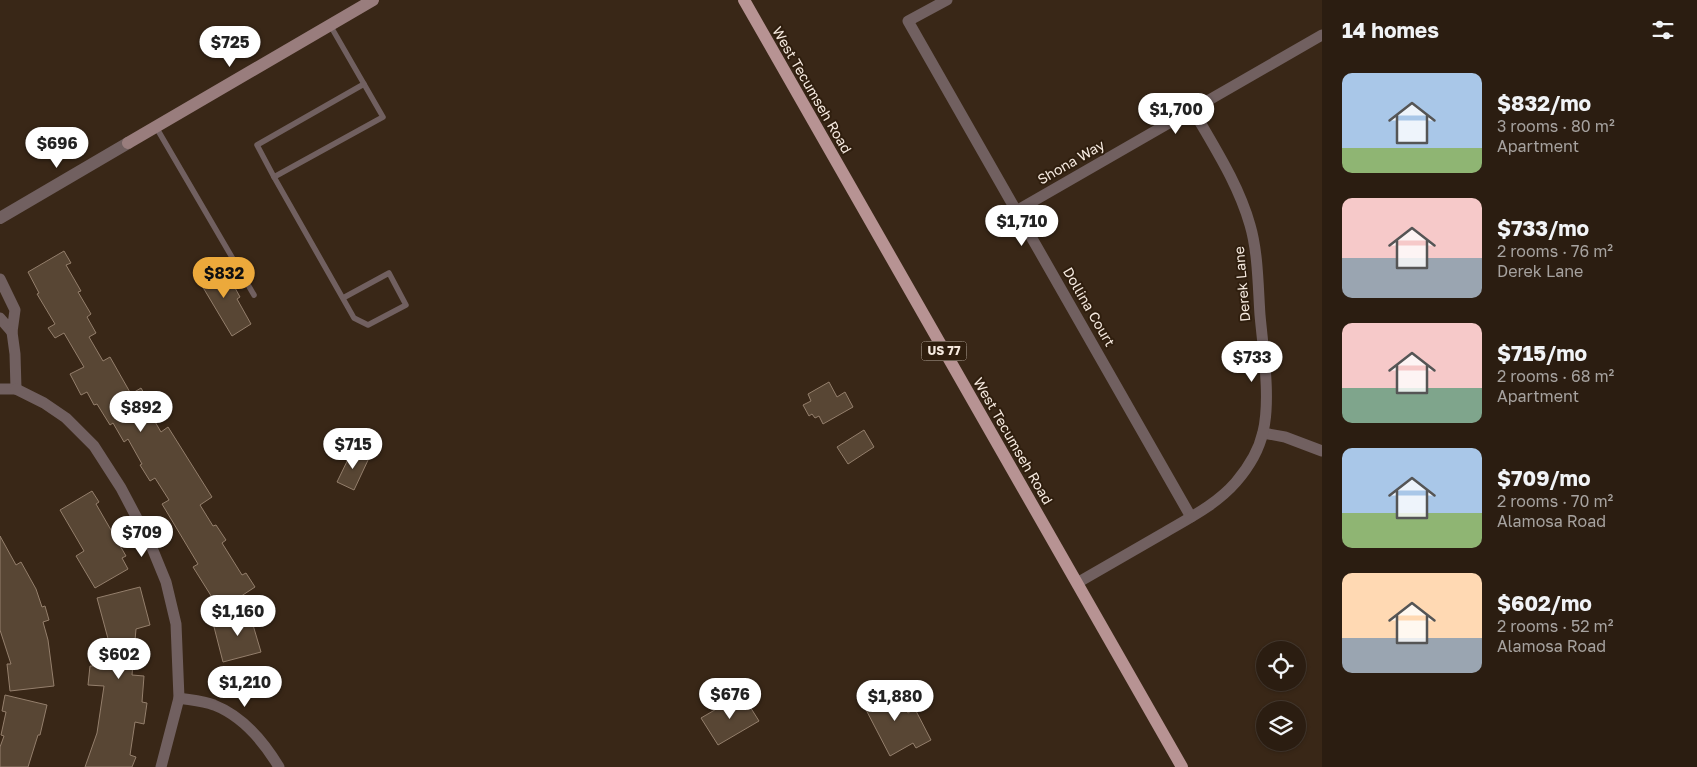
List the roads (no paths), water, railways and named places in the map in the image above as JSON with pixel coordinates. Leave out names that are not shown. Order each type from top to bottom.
[{"type":"main road","points":[[128,143],[373,0]]},
{"type":"main road","name":"West Tecumseh Road","points":[[744,0],[1182,767]]},
{"type":"street","name":"Dollina Court","points":[[947,0],[908,21],[1191,517]]},
{"type":"street","name":"Shona Way","points":[[1016,211],[1322,36]]},
{"type":"street","name":"Derek Lane","points":[[1077,583],[1211,506],[1237,481],[1256,452],[1263,432],[1266,402],[1265,384],[1258,278],[1251,226],[1241,196],[1193,110]]},
{"type":"street","points":[[0,218],[128,143]]},
{"type":"street","points":[[0,279],[14,310],[12,332],[16,389]]},
{"type":"street","points":[[0,318],[12,332]]},
{"type":"street","points":[[0,389],[16,389],[44,403],[66,418],[94,446],[121,488],[150,543],[166,582],[176,624],[179,698],[161,767]]},
{"type":"street","points":[[1263,432],[1285,437],[1322,451]]},
{"type":"street","points":[[179,698],[214,705],[242,722],[270,753],[279,767]]},
{"type":"lane","points":[[274,177],[383,117],[330,25]]},
{"type":"lane","points":[[343,298],[389,273],[406,305],[368,325],[354,318],[257,145],[364,84]]},
{"type":"lane","points":[[156,127],[254,295]]}]
